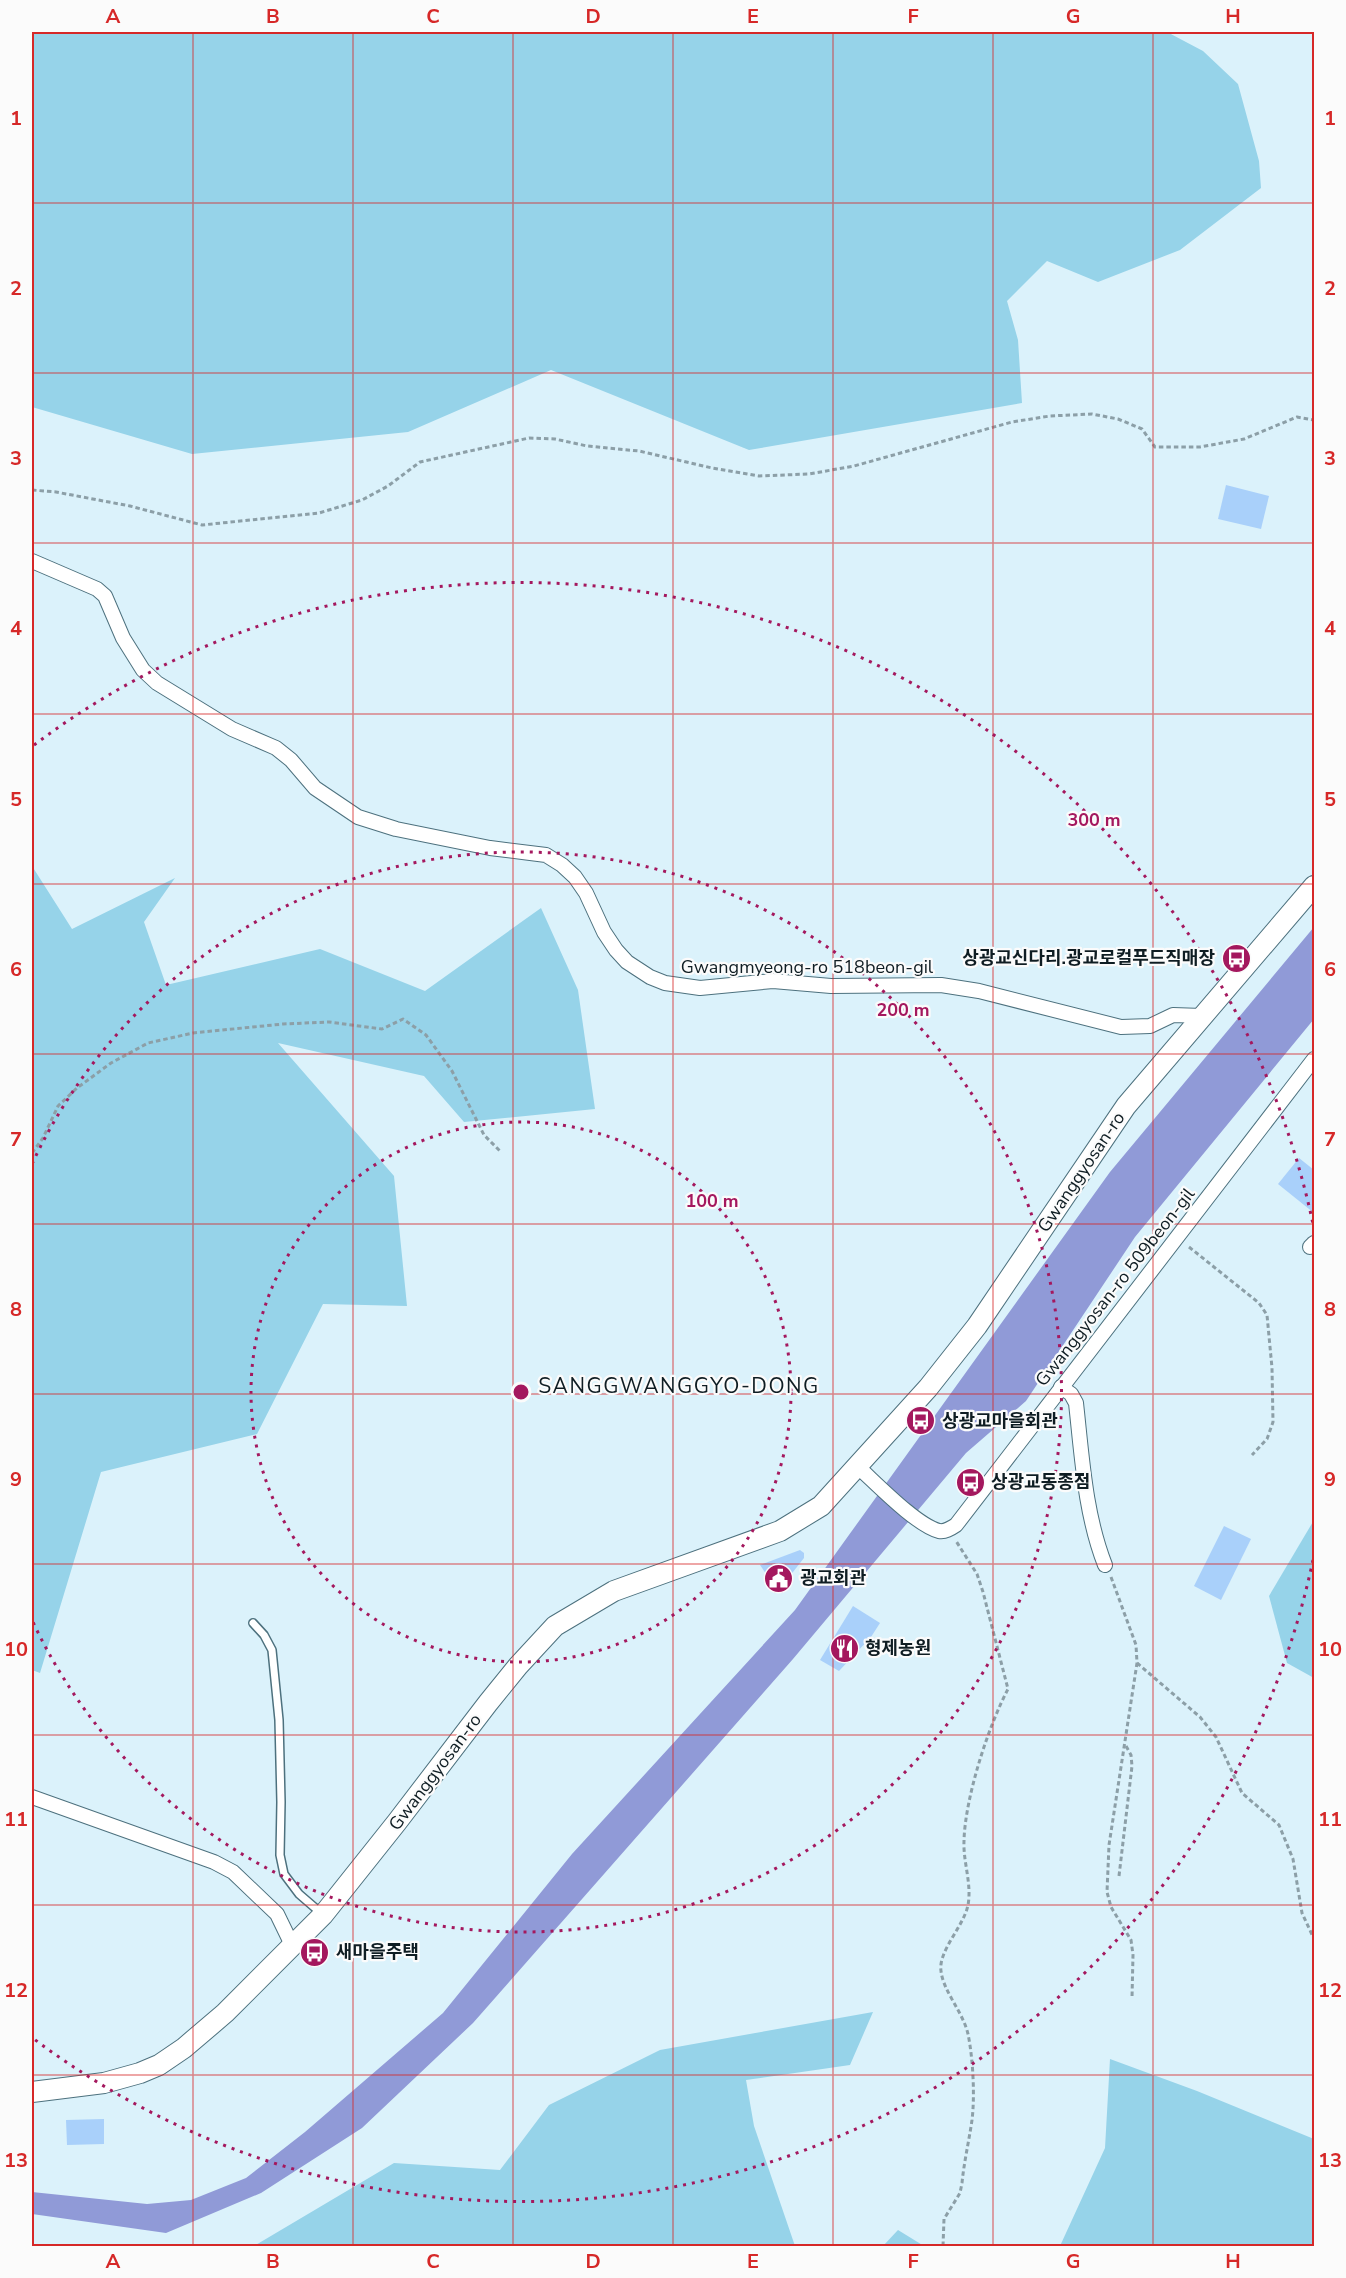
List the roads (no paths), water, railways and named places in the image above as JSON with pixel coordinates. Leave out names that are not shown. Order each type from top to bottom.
[{"type":"street","name":"Gwangmyeong-ro 518beon-gil","points":[[32,561],[97,589],[105,596],[123,639],[144,670],[157,683],[232,729],[276,748],[291,760],[315,788],[358,817],[406,831],[489,848],[546,855],[562,865],[575,877],[586,893],[604,932],[616,950],[627,962],[657,980],[700,988],[773,981],[831,986],[941,985],[979,991],[1121,1027],[1150,1026],[1173,1015],[1202,1016]]},
{"type":"street","name":"Gwanggyosan-ro","points":[[32,2092],[105,2083],[140,2073],[159,2065],[184,2048],[225,2013],[323,1915],[488,1703],[555,1626],[614,1591],[780,1531],[821,1506],[928,1388],[977,1326],[1126,1106],[1314,886]]},
{"type":"street","name":"Gwanggyosan-ro 509beon-gil","points":[[857,1466],[923,1524],[945,1531],[956,1525],[1314,1059]]},
{"type":"street","points":[[1061,1387],[1071,1394],[1076,1403],[1084,1474],[1096,1542],[1105,1565]]},
{"type":"street","points":[[32,1797],[214,1862],[233,1872],[277,1914],[293,1947]]},
{"type":"lane","points":[[254,1623],[272,1650],[279,1720],[280,1855],[284,1874],[299,1894],[323,1915]]},
{"type":"place","name":"상광교신다리.광교로컬푸드직매장","points":[[1236,958]]},
{"type":"place","name":"상광교마을회관","points":[[921,1421]]},
{"type":"place","name":"상광교동종점","points":[[970,1482]]},
{"type":"place","name":"광교회관","points":[[779,1578]]},
{"type":"place","name":"형제농원","points":[[844,1648]]},
{"type":"place","name":"새마을주택","points":[[315,1952]]},
{"type":"district","name":"SANGGWANGGYO-DONG","points":[[679,1386]]}]
